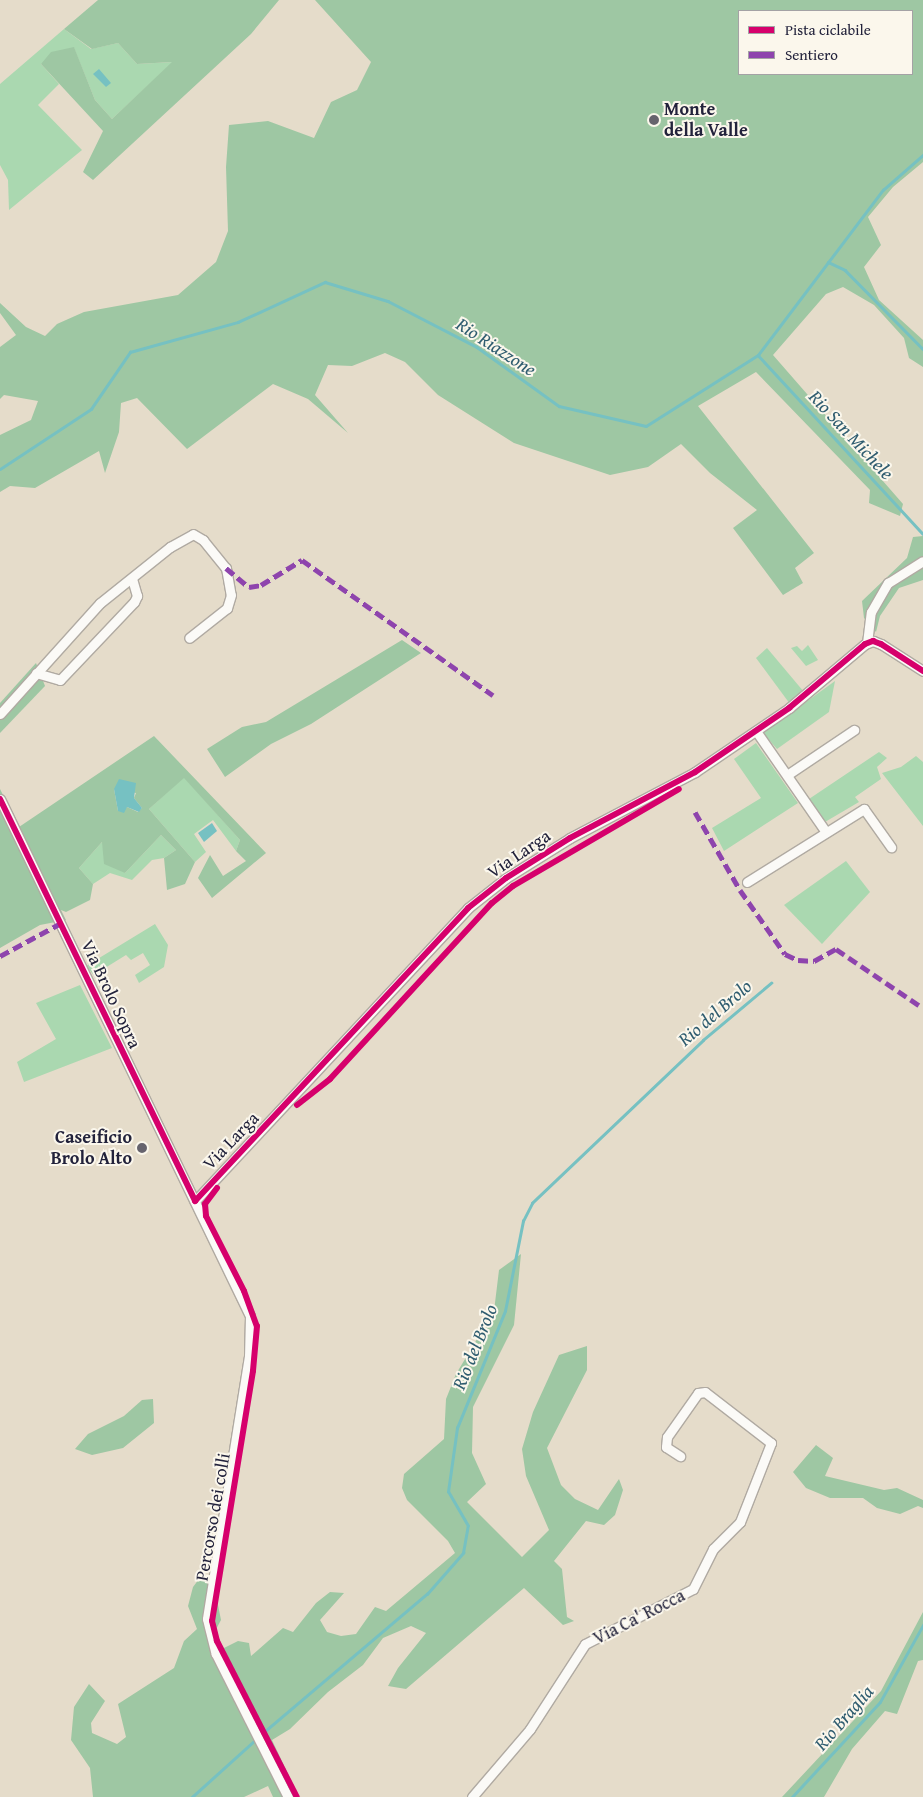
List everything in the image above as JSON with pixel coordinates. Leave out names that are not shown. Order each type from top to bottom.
[{"type":"street","points":[[0,714],[36,673],[55,656],[100,603],[170,547],[193,534],[203,540],[226,568],[231,596],[227,608],[189,638]]},
{"type":"street","points":[[923,561],[888,583],[871,612],[867,643],[881,644],[923,671]]},
{"type":"street","points":[[36,673],[60,680],[134,602],[137,596],[132,579]]},
{"type":"street","name":"Via Larga","points":[[195,1201],[468,908],[506,878],[570,838],[695,772],[756,731],[832,675],[854,650],[867,643]]},
{"type":"street","points":[[787,775],[854,730]]},
{"type":"street","points":[[756,731],[826,832]]},
{"type":"street","name":"Via Brolo Sopra","points":[[0,800],[245,1305],[252,1328],[206,1619],[216,1654],[288,1797]]},
{"type":"street","points":[[747,882],[864,809],[891,846]]},
{"type":"street","name":"Via Ca' Rocca","points":[[472,1797],[530,1729],[585,1644],[693,1589],[713,1549],[740,1522],[771,1443],[705,1392],[698,1393],[667,1437],[666,1447],[680,1456]]},
{"type":"green space","points":[[98,0],[279,0],[251,34],[93,180],[83,172],[103,131],[41,64],[51,52],[74,47],[95,100],[112,119],[172,62],[137,64],[118,43],[92,49],[64,29]]},
{"type":"green space","points":[[315,0],[923,0],[923,162],[893,187],[868,217],[881,245],[864,267],[879,300],[923,340],[923,367],[909,358],[904,338],[874,305],[843,287],[826,294],[773,355],[903,504],[900,516],[869,503],[870,490],[756,372],[698,406],[814,553],[795,568],[803,583],[783,595],[733,528],[757,510],[710,473],[681,444],[648,467],[610,475],[514,443],[438,395],[405,362],[385,353],[352,366],[328,365],[315,395],[348,433],[308,399],[273,384],[187,449],[137,398],[121,403],[119,432],[105,473],[99,451],[35,488],[10,486],[0,492],[0,435],[31,420],[38,401],[4,395],[0,399],[0,347],[16,335],[0,313],[0,303],[26,327],[45,336],[57,324],[84,312],[178,295],[216,262],[228,231],[226,167],[229,125],[268,121],[314,138],[331,102],[357,90],[371,62]]},
{"type":"green space","points":[[64,29],[91,49],[118,43],[137,64],[173,62],[112,119],[95,100],[74,48],[41,64],[59,84],[38,105],[82,150],[9,210],[8,180],[0,165],[0,84]]},
{"type":"green space","points":[[923,536],[923,580],[899,588],[880,616],[876,632],[864,618],[862,601],[907,558],[913,537]]},
{"type":"green space","points":[[402,640],[421,653],[311,724],[271,744],[225,777],[207,749],[242,727],[266,722]]},
{"type":"green space","points":[[808,645],[818,660],[806,666],[791,648],[797,646],[802,651]]},
{"type":"green space","points":[[767,648],[804,692],[790,704],[756,658]]},
{"type":"green space","points":[[36,663],[45,686],[0,733],[0,703]]},
{"type":"green space","points":[[835,681],[829,712],[777,749],[763,733]]},
{"type":"green space","points":[[154,736],[266,853],[212,898],[198,878],[210,855],[223,876],[246,861],[236,851],[240,840],[184,778],[149,809],[195,862],[185,884],[167,890],[164,858],[176,850],[161,835],[125,873],[104,864],[102,842],[79,868],[93,884],[90,900],[66,912],[61,910],[66,920],[40,925],[0,948],[0,789],[19,827]],"holes":[[[114,789],[136,793],[134,798],[142,808],[138,812],[127,807],[118,811]]]},
{"type":"green space","points":[[756,743],[798,803],[724,851],[712,828],[761,798],[734,759]]},
{"type":"green space","points":[[879,752],[887,758],[877,767],[881,779],[855,797],[859,802],[825,822],[809,799]]},
{"type":"green space","points":[[916,756],[923,762],[923,826],[882,773],[901,767]]},
{"type":"green space","points":[[184,777],[240,840],[236,851],[213,820],[194,834],[206,852],[195,862],[149,809]]},
{"type":"green space","points":[[161,835],[176,850],[164,858],[152,860],[132,880],[110,873],[93,884],[79,868],[102,842],[125,873]]},
{"type":"green space","points":[[846,861],[870,892],[822,944],[784,905]]},
{"type":"green space","points":[[155,924],[168,945],[164,967],[139,983],[135,975],[150,965],[143,953],[131,960],[126,955],[105,968],[107,974],[97,979],[86,966]]},
{"type":"green space","points":[[80,985],[112,1048],[24,1082],[17,1062],[56,1039],[36,1003]]},
{"type":"green space","points":[[521,1254],[514,1325],[473,1407],[472,1453],[486,1484],[467,1502],[522,1557],[549,1530],[526,1476],[522,1449],[533,1412],[559,1355],[587,1346],[587,1370],[547,1448],[561,1485],[575,1499],[598,1510],[619,1479],[623,1490],[615,1515],[604,1525],[586,1521],[554,1561],[562,1569],[567,1617],[574,1621],[563,1625],[524,1588],[406,1689],[388,1686],[398,1668],[426,1633],[411,1626],[383,1638],[363,1665],[328,1692],[290,1729],[272,1740],[299,1797],[273,1797],[268,1786],[244,1797],[93,1797],[90,1768],[71,1740],[74,1707],[89,1684],[105,1701],[91,1723],[92,1733],[117,1744],[126,1737],[118,1704],[174,1668],[184,1641],[197,1629],[188,1606],[193,1587],[202,1575],[216,1595],[221,1620],[214,1633],[222,1649],[238,1641],[249,1643],[251,1656],[283,1628],[293,1632],[316,1603],[330,1592],[344,1593],[320,1620],[327,1632],[341,1636],[356,1634],[375,1607],[386,1611],[455,1553],[448,1541],[407,1500],[402,1488],[404,1474],[444,1439],[446,1399],[456,1374],[494,1311],[499,1270]]},
{"type":"green space","points":[[153,1399],[154,1423],[123,1448],[92,1455],[75,1449],[88,1434],[124,1416],[142,1400]]},
{"type":"green space","points":[[816,1445],[833,1458],[825,1476],[884,1490],[897,1488],[923,1500],[923,1508],[918,1506],[900,1514],[877,1508],[863,1498],[830,1498],[806,1488],[793,1472]]},
{"type":"green space","points":[[923,1612],[923,1660],[918,1661],[897,1714],[885,1711],[852,1749],[824,1797],[782,1797],[881,1691]]},
{"type":"water","points":[[99,69],[111,83],[106,87],[93,74]]},
{"type":"water","points":[[119,779],[136,783],[134,798],[142,808],[139,812],[127,807],[124,813],[118,811],[114,789]]},
{"type":"water","points":[[212,823],[217,831],[204,842],[198,833]]},
{"type":"waterway","name":"Rio Riazzone","points":[[0,469],[91,409],[130,352],[238,322],[325,282],[388,301],[477,347],[559,406],[646,426],[758,355],[883,190],[923,155]]},
{"type":"waterway","points":[[828,262],[845,270],[923,349]]},
{"type":"waterway","name":"Rio San Michele","points":[[758,355],[923,534]]},
{"type":"waterway","name":"Rio del Brolo","points":[[264,1732],[427,1594],[463,1553],[468,1526],[448,1492],[457,1428],[505,1311],[523,1221],[532,1203],[703,1040],[771,983]]},
{"type":"waterway","name":"Rio Braglia","points":[[792,1797],[880,1702],[923,1625]]},
{"type":"waterway","name":"Rio del Brolo","points":[[192,1797],[254,1741]]},
{"type":"marked path","points":[[226,568],[249,587],[261,585],[302,560],[493,695]]},
{"type":"marked path","points":[[695,812],[740,890],[785,954],[798,960],[814,961],[836,949],[923,1008]]},
{"type":"marked path","points":[[0,956],[61,923]]},
{"type":"cycle path","points":[[0,799],[195,1201],[468,908],[506,878],[570,838],[695,772],[789,708],[865,644],[873,641],[881,644],[923,671]]},
{"type":"cycle path","points":[[297,1105],[330,1079],[492,903],[513,886],[679,789]]},
{"type":"cycle path","name":"Percorso dei colli","points":[[217,1188],[205,1204],[206,1216],[244,1291],[257,1326],[253,1371],[212,1621],[217,1641],[297,1797]]},
{"type":"place","name":"Monte della Valle","points":[[654,120]]},
{"type":"place","name":"Caseificio Brolo Alto","points":[[142,1148]]}]
